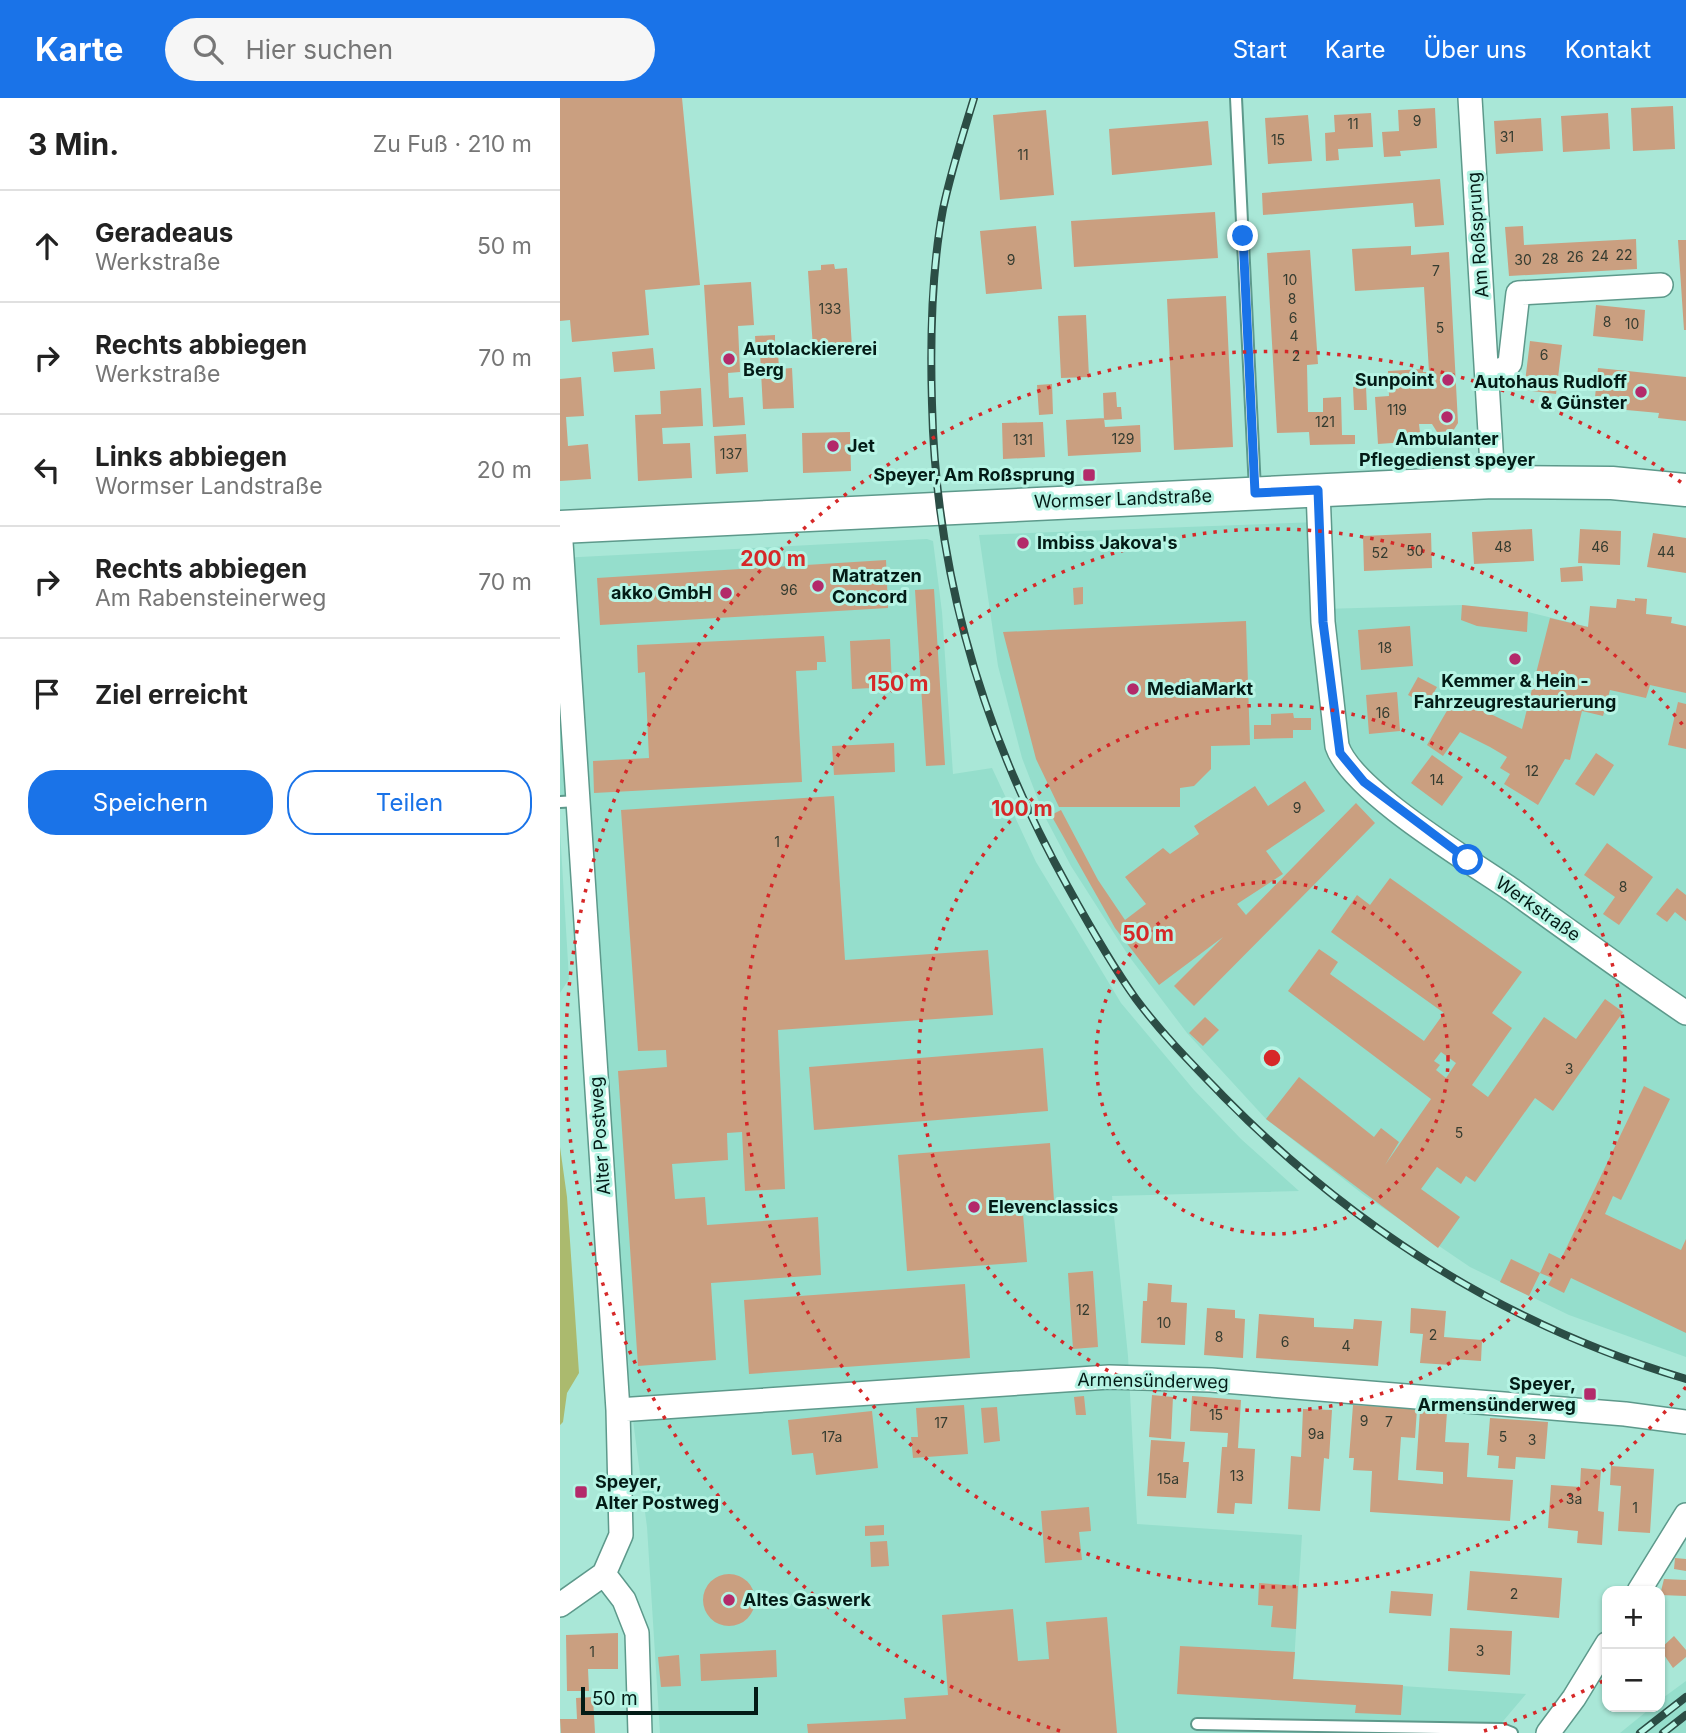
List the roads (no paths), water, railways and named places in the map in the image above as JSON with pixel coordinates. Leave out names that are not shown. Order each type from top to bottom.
[{"type":"main road","name":"Wormser Landstraße","points":[[560,527],[1493,482],[1612,483],[1686,490]]},
{"type":"street","points":[[1470,98],[1482,98]]},
{"type":"street","name":"Am Roßsprung","points":[[1470,98],[1493,482]]},
{"type":"street","name":"Am Roßsprung","points":[[1487,372],[1504,369],[1510,363],[1518,293],[1661,285]]},
{"type":"street","name":"Werkstraße","points":[[1318,490],[1323,622],[1337,746],[1343,760],[1364,782],[1416,823],[1686,1013]]},
{"type":"street","name":"Alter Postweg","points":[[560,527],[569,801],[618,1410],[621,1535],[604,1574]]},
{"type":"street","name":"Armensünderweg","points":[[618,1410],[1109,1377],[1225,1381],[1625,1413],[1686,1422]]},
{"type":"street","points":[[1642,1586],[1686,1516]]},
{"type":"street","points":[[560,1605],[604,1574],[624,1600],[637,1633],[640,1733]]},
{"type":"street","points":[[1548,1733],[1604,1649]]},
{"type":"lane","points":[[1236,98],[1255,493]]},
{"type":"lane","points":[[1197,1724],[1502,1729],[1512,1733]]},
{"type":"railway","points":[[974,98],[943,209],[934,282],[931,331],[932,404],[943,531],[970,654],[989,714],[1038,830],[1076,901],[1127,986],[1167,1037],[1223,1096],[1325,1189],[1436,1268],[1495,1301],[1620,1357],[1686,1379]]},
{"type":"railway","points":[[1640,1733],[1686,1697]]},
{"type":"railway","points":[[1663,1733],[1686,1715]]},
{"type":"place","name":"Autolackiererei Berg","points":[[729,359]]},
{"type":"place","name":"Sunpoint","points":[[1448,380]]},
{"type":"place","name":"Autohaus Rudloff & Günster","points":[[1641,392]]},
{"type":"place","name":"Ambulanter Pflegedienst speyer","points":[[1447,417]]},
{"type":"place","name":"Jet","points":[[833,446]]},
{"type":"place","name":"Speyer, Am Roßsprung","points":[[1089,475]]},
{"type":"place","name":"Imbiss Jakova's","points":[[1023,543]]},
{"type":"place","name":"Matratzen Concord","points":[[818,586]]},
{"type":"place","name":"akko GmbH","points":[[726,593]]},
{"type":"place","name":"Kemmer & Hein - Fahrzeugrestaurierung","points":[[1515,659]]},
{"type":"place","name":"MediaMarkt","points":[[1133,689]]},
{"type":"place","name":"Elevenclassics","points":[[974,1207]]},
{"type":"place","name":"Speyer, Armensünderweg","points":[[1590,1394]]},
{"type":"place","name":"Speyer, Alter Postweg","points":[[581,1492]]},
{"type":"place","name":"Altes Gaswerk","points":[[729,1600]]}]
